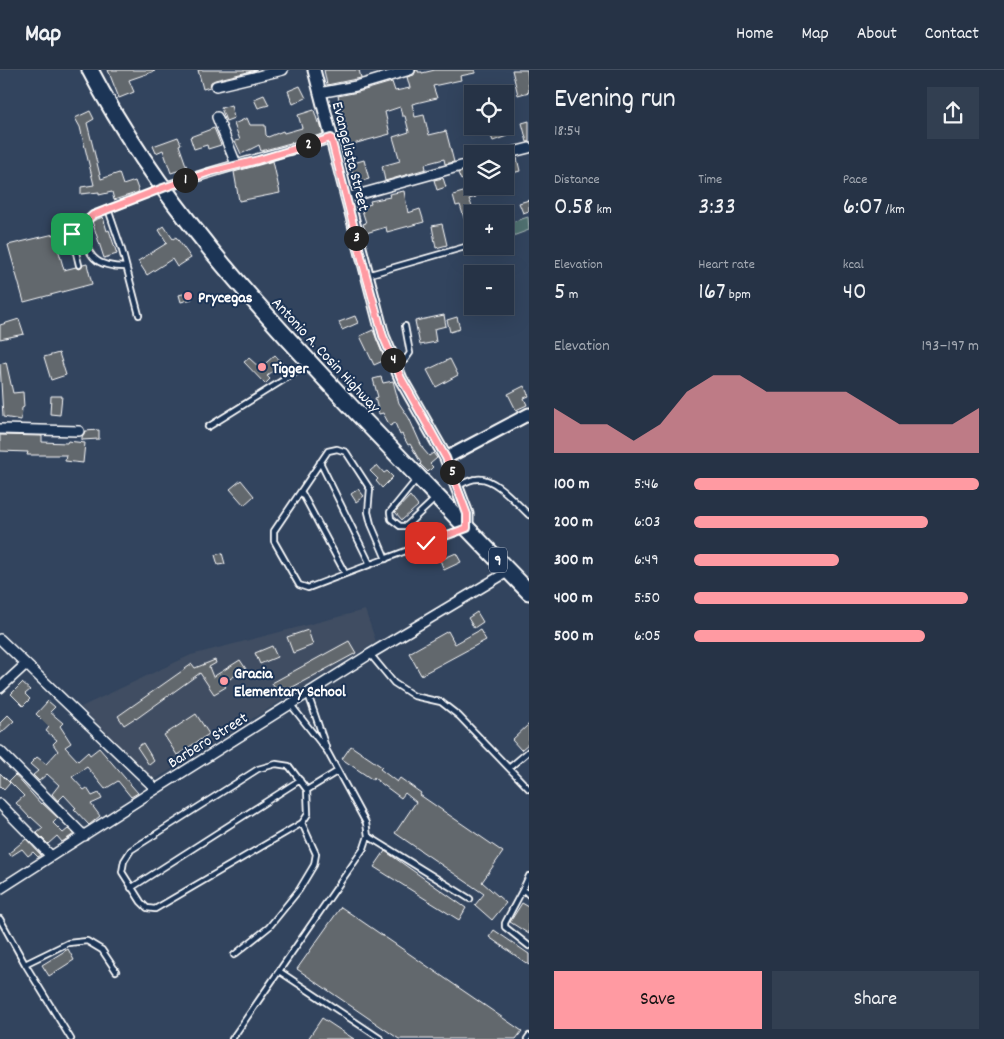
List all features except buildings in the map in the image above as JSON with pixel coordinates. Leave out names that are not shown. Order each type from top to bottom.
[{"type":"highway","name":"Antonio A. Cosin Highway","points":[[90,70],[122,126],[163,188],[220,261],[278,329],[529,592]]},
{"type":"street","points":[[216,86],[283,70]]},
{"type":"street","name":"Evangelista Street","points":[[314,70],[383,336],[401,378],[446,458],[467,514],[467,528]]},
{"type":"street","points":[[319,93],[356,86],[410,70]]},
{"type":"street","points":[[217,117],[236,164]]},
{"type":"street","points":[[163,188],[236,164],[258,160],[331,138]]},
{"type":"street","points":[[514,152],[529,148]]},
{"type":"street","points":[[346,198],[464,165]]},
{"type":"street","points":[[446,458],[529,414]]},
{"type":"street","points":[[0,429],[79,432]]},
{"type":"street","name":"Barbero Street","points":[[0,889],[156,788],[370,654],[509,571]]},
{"type":"street","points":[[0,639],[156,788]]},
{"type":"street","points":[[0,688],[26,664]]},
{"type":"street","points":[[0,751],[84,836]]},
{"type":"street","points":[[0,804],[51,856]]},
{"type":"lane","points":[[78,265],[72,236],[74,231],[93,215],[163,188]]},
{"type":"lane","points":[[108,209],[139,315]]},
{"type":"lane","points":[[80,227],[86,245],[94,258],[101,264],[126,267]]},
{"type":"lane","points":[[366,275],[464,247]]},
{"type":"lane","points":[[395,366],[405,360],[410,353],[406,326]]},
{"type":"lane","points":[[208,427],[310,363]]},
{"type":"lane","points":[[386,559],[368,512],[370,489],[346,452],[338,449],[328,451],[274,531],[274,542],[299,585],[308,588],[370,564],[386,559],[467,528]]},
{"type":"lane","points":[[320,462],[370,564]]},
{"type":"lane","points":[[418,477],[390,512],[391,519],[400,526],[406,526],[437,496]]},
{"type":"lane","points":[[457,486],[479,478],[487,480],[500,488],[529,515]]},
{"type":"lane","points":[[301,491],[345,574]]},
{"type":"lane","points":[[370,654],[394,683],[414,696],[441,702],[453,711],[529,789]]},
{"type":"lane","points":[[308,694],[327,751]]},
{"type":"lane","points":[[232,1039],[364,848],[368,836],[366,824],[327,751],[291,705]]},
{"type":"lane","points":[[509,768],[529,752]]},
{"type":"lane","points":[[276,764],[288,766],[300,780],[307,790],[308,814],[302,823],[155,909],[147,908],[141,902],[122,872],[124,861],[131,850],[258,769],[276,764]]},
{"type":"lane","points":[[307,790],[338,771]]},
{"type":"lane","points":[[132,888],[300,780]]},
{"type":"lane","points":[[234,955],[269,928],[299,890],[314,865],[316,854],[302,823]]},
{"type":"lane","points":[[368,836],[470,899]]},
{"type":"lane","points":[[529,876],[504,923],[505,927],[529,946]]},
{"type":"lane","points":[[523,889],[529,895]]},
{"type":"lane","points":[[0,919],[71,1039]]},
{"type":"lane","points":[[25,964],[68,943],[87,941],[102,950],[116,970]]},
{"type":"lane","points":[[279,971],[381,1039]]},
{"type":"shaded area","name":"Gracia Elementary School","points":[[365,610],[376,642],[154,780],[81,707],[191,655]]},
{"type":"green space","points":[[528,217],[529,230],[514,236],[514,221]]},
{"type":"place","name":"Prycegas","points":[[188,296]]},
{"type":"place","name":"Tigger","points":[[262,367]]},
{"type":"place","name":"Gracia Elementary School","points":[[224,681]]},
{"type":"route","points":[[72,234],[93,215],[163,188],[236,164],[258,160],[331,138],[383,336],[401,378],[446,458],[467,514],[467,528],[426,543]]}]
